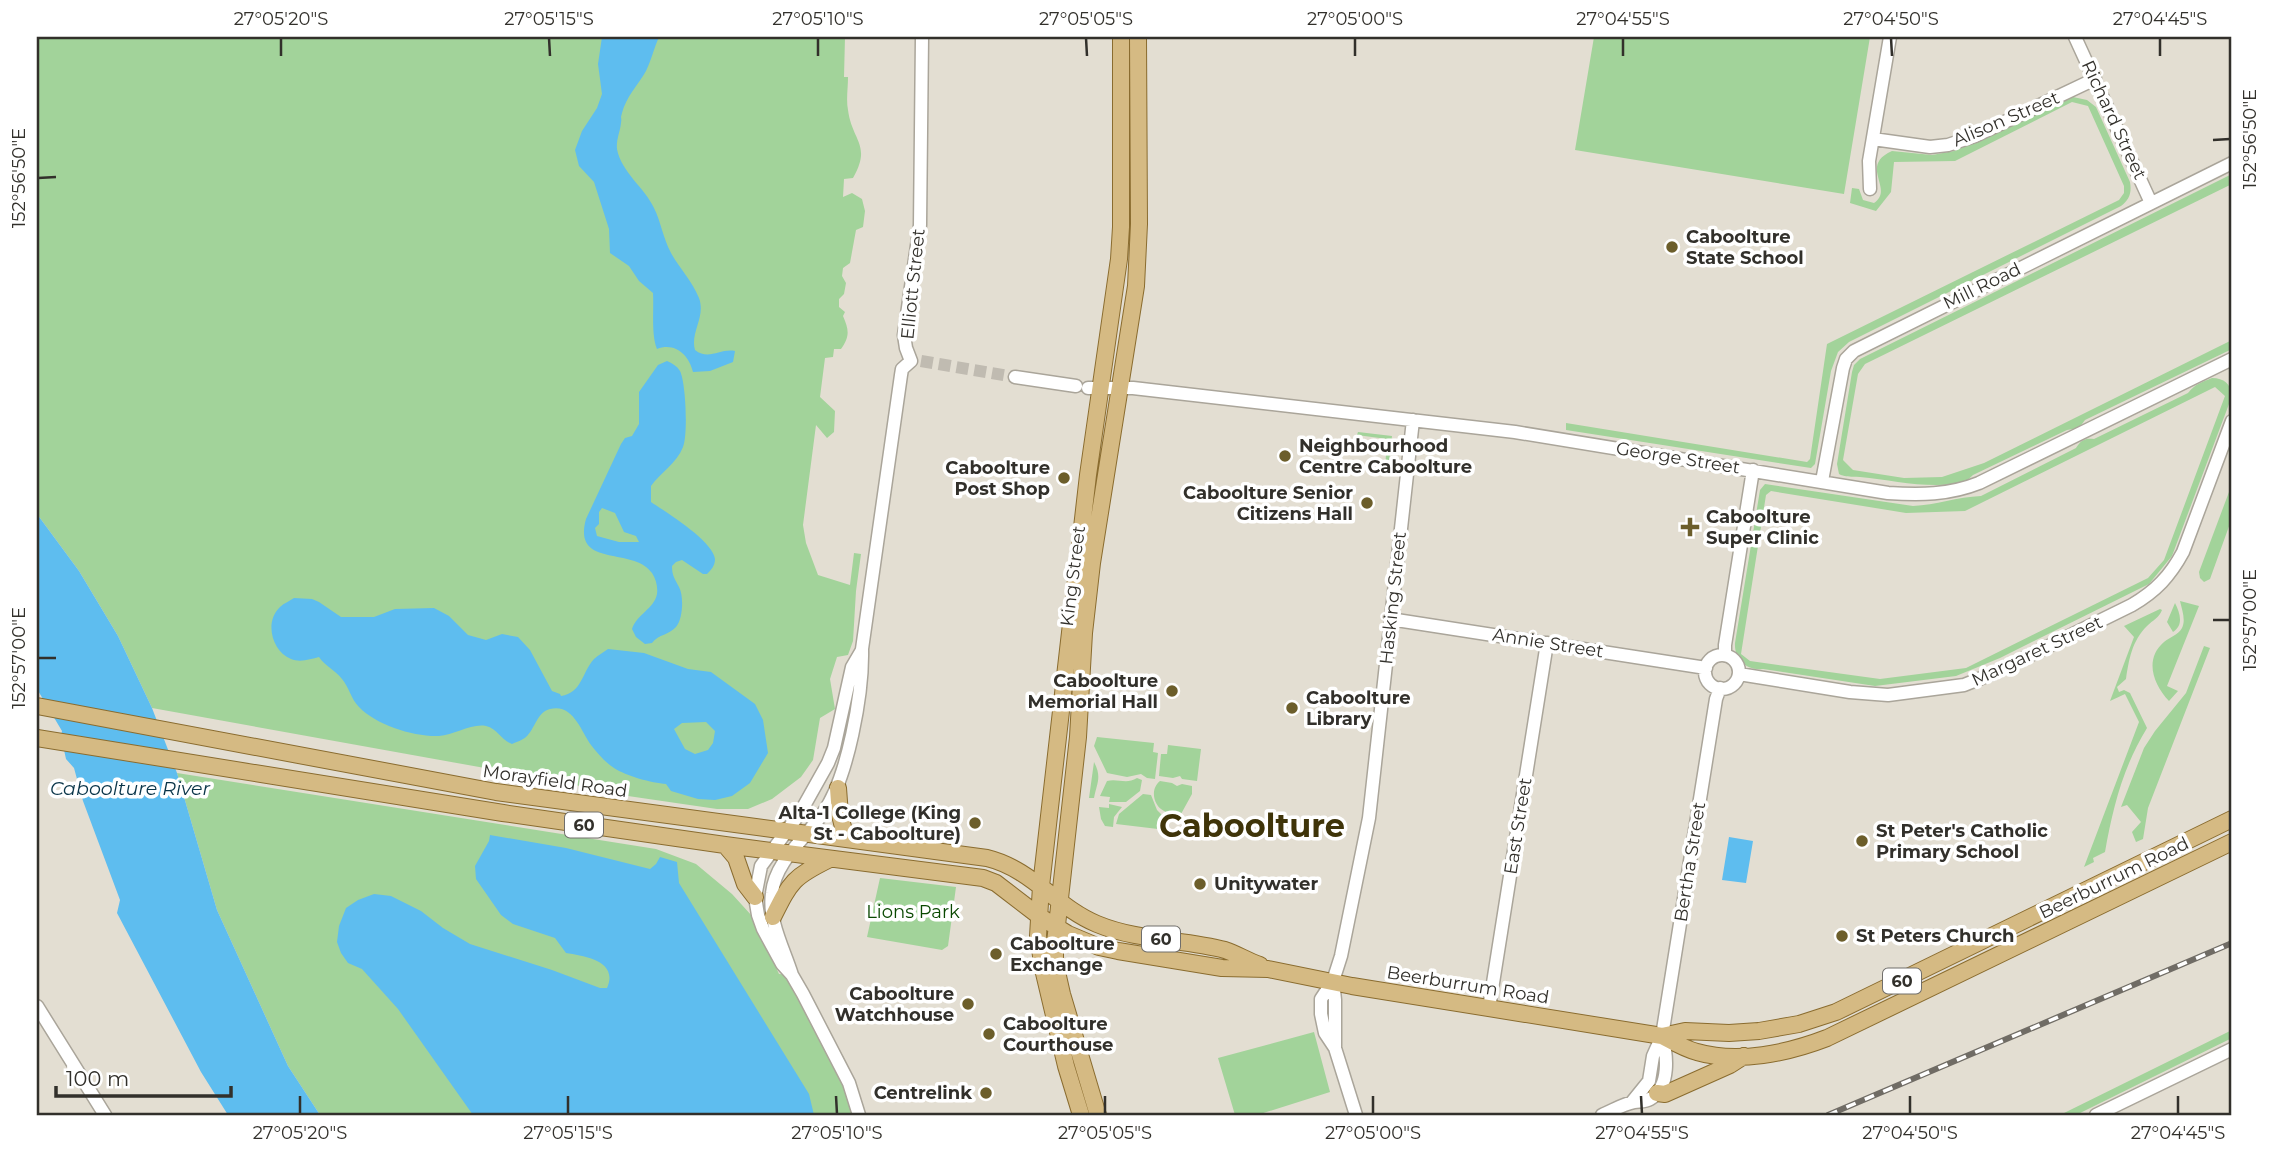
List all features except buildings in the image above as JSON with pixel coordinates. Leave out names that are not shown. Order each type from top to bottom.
[{"type":"main road","name":"King Street","points":[[1080,1115],[1043,969],[1038,936],[1041,886],[1088,475],[1088,388],[1120,244],[1121,37]]},
{"type":"main road","name":"King Street","points":[[1098,1115],[1062,994],[1055,954],[1056,927],[1078,737],[1084,633],[1092,563],[1121,388],[1138,256],[1138,37]]},
{"type":"main road","name":"Morayfield Road","points":[[37,706],[496,792],[986,858],[1016,868],[1059,900]]},
{"type":"main road","name":"60","points":[[37,738],[503,813],[983,878],[996,883],[1056,927]]},
{"type":"main road","points":[[838,788],[840,815],[846,839]]},
{"type":"main road","name":"Beerburrum Road","points":[[1662,1036],[1685,1031],[1759,1031],[1798,1024],[1836,1012],[2232,819]]},
{"type":"main road","name":"Beerburrum Road","points":[[1056,927],[1087,943],[1118,951],[1222,968],[1268,969],[1662,1036],[1698,1053],[1744,1056],[1779,1052],[1827,1038],[2232,842]]},
{"type":"main road","points":[[725,845],[736,858],[744,884],[755,897]]},
{"type":"main road","points":[[772,917],[791,883],[801,874],[830,859]]},
{"type":"main road","name":"Beerburrum Road","points":[[1059,900],[1082,916],[1119,932],[1226,951],[1268,969]]},
{"type":"main road","points":[[1657,1093],[1665,1094],[1744,1056]]},
{"type":"street","name":"Elliott Street","points":[[772,917],[771,895],[775,877],[823,814],[838,788],[851,738],[863,670],[862,649],[902,369],[916,361],[906,348],[904,335],[920,225],[922,37]]},
{"type":"street","points":[[1870,189],[1868,174],[1872,139],[1890,37]]},
{"type":"street","name":"Richard Street","points":[[2075,37],[2151,203]]},
{"type":"street","name":"Alison Street","points":[[1872,139],[1930,147],[1948,145],[1975,136],[2095,79]]},
{"type":"street","name":"Mill Road","points":[[1822,481],[1843,368],[1846,359],[1854,351],[2232,163]]},
{"type":"street","name":"George Street","points":[[1016,377],[1088,388],[1121,388],[1515,432],[1888,493],[1917,495],[1959,491],[2231,363]]},
{"type":"street","name":"Hasking Street","points":[[1356,1115],[1335,1048],[1333,981],[1341,956],[1369,818],[1413,420]]},
{"type":"street","name":"Margaret Street","points":[[1739,674],[1850,692],[1888,695],[1964,685],[2127,608],[2161,585],[2172,571],[2182,552],[2232,421]]},
{"type":"street","points":[[1725,655],[1753,470]]},
{"type":"street","name":"Annie Street","points":[[1390,619],[1706,668]]},
{"type":"street","name":"East Street","points":[[1489,1008],[1547,643]]},
{"type":"street","name":"Elliott Street","points":[[755,897],[758,874],[770,851],[800,813],[828,763],[834,748],[852,667],[862,649]]},
{"type":"street","points":[[1725,655],[1734,659],[1739,674],[1732,685],[1720,688],[1708,681],[1706,668],[1707,663],[1715,656],[1725,655]]},
{"type":"street","name":"Bertha Street","points":[[1662,1036],[1716,699],[1720,688]]},
{"type":"street","points":[[755,897],[764,929],[782,964],[792,975]]},
{"type":"street","points":[[772,917],[792,975],[849,1083],[859,1115]]},
{"type":"street","points":[[37,1006],[105,1115]]},
{"type":"street","points":[[1602,1115],[1632,1102],[1647,1101],[1657,1093],[1667,1058],[1662,1036]]},
{"type":"street","points":[[1632,1102],[1649,1082],[1653,1056],[1662,1036]]},
{"type":"street","points":[[2097,1115],[2232,1049]]},
{"type":"green space","points":[[37,37],[845,37],[844,77],[848,77],[847,106],[861,158],[853,178],[844,179],[843,197],[852,193],[862,199],[865,211],[863,227],[856,230],[850,263],[843,268],[842,276],[846,283],[844,294],[839,299],[839,307],[845,312],[843,316],[847,337],[841,349],[834,349],[833,357],[825,358],[820,397],[835,411],[834,432],[827,438],[816,425],[803,525],[806,543],[818,575],[850,585],[854,553],[861,554],[853,641],[848,655],[837,657],[830,679],[835,709],[820,718],[813,760],[801,777],[772,799],[748,809],[717,809],[628,796],[152,708],[118,636],[79,571],[37,514]]},
{"type":"green space","points":[[1594,37],[1870,37],[1844,194],[1575,150]]},
{"type":"green space","points":[[2073,97],[2087,100],[2096,107],[2130,182],[2130,193],[2126,201],[2121,206],[1849,342],[1838,352],[1831,371],[1815,464],[1811,468],[1566,430],[1566,423],[1807,462],[1810,459],[1827,344],[2119,200],[2124,193],[2124,186],[2088,106],[2072,102],[1955,161],[1894,162],[1891,192],[1876,211],[1850,203],[1852,188],[1859,189],[1863,200],[1874,203],[1881,191],[1878,163],[1892,151],[1932,155],[1954,151]]},
{"type":"green space","points":[[2232,174],[2232,184],[1865,364],[1858,374],[1843,460],[1853,470],[1904,478],[1942,477],[1984,463],[2232,340],[2232,349],[2085,420],[2079,428],[2067,430],[1973,475],[1962,483],[1919,484],[1839,474],[1837,464],[1852,372],[1860,359]]},
{"type":"green space","points":[[2212,378],[2228,385],[2232,396],[2172,556],[2149,584],[2000,658],[1956,676],[1875,686],[1751,668],[1739,659],[1735,643],[1760,490],[1765,484],[1913,506],[1981,496],[2076,448],[2084,440],[2094,439],[2188,393],[2196,385]],"holes":[[[2215,387],[2225,396],[2164,560],[2148,578],[1966,668],[1880,679],[1750,661],[1741,654],[1766,495],[1771,491],[1906,513],[1965,511]]]},
{"type":"green space","points":[[1358,432],[1392,436],[1388,471],[1385,470],[1387,439],[1357,435]]},
{"type":"green space","points":[[2232,484],[2232,518],[2210,579],[2204,582],[2199,572]]},
{"type":"green space","points":[[2180,601],[2199,606],[2167,686],[2178,691],[2169,701],[2155,679],[2153,664],[2158,649],[2182,628],[2184,618]]},
{"type":"green space","points":[[2175,603],[2180,622],[2173,632],[2167,622]]},
{"type":"green space","points":[[2162,610],[2159,615],[2138,638],[2130,657],[2126,679],[2117,687],[2119,692],[2124,690],[2130,693],[2147,728],[2131,758],[2120,788],[2105,852],[2084,867],[2139,722],[2125,694],[2110,701],[2134,637],[2124,626]]},
{"type":"green space","points":[[2204,646],[2210,648],[2148,808],[2143,839],[2136,842],[2132,832],[2141,822],[2127,805],[2121,807],[2144,748],[2186,693]]},
{"type":"green space","points":[[1097,737],[1154,743],[1153,752],[1158,753],[1155,779],[1141,774],[1127,777],[1107,773],[1094,746]]},
{"type":"green space","points":[[1168,745],[1201,749],[1197,781],[1182,779],[1180,776],[1159,776],[1161,754],[1167,754]]},
{"type":"green space","points":[[1094,762],[1098,780],[1094,798],[1089,798]]},
{"type":"green space","points":[[177,773],[656,849],[696,864],[732,894],[752,916],[779,974],[792,975],[859,1115],[320,1115],[288,1066],[217,910]]},
{"type":"green space","points":[[1137,778],[1142,780],[1140,791],[1126,802],[1109,802],[1110,797],[1100,796],[1107,781],[1129,781]]},
{"type":"green space","points":[[1160,781],[1177,786],[1192,786],[1192,794],[1181,814],[1166,812],[1157,805],[1154,792]]},
{"type":"green space","points":[[1143,794],[1151,795],[1157,810],[1163,816],[1158,829],[1116,824],[1119,814]]},
{"type":"green space","points":[[1109,804],[1122,807],[1114,817],[1113,827],[1105,826],[1101,819],[1099,807],[1109,808]]},
{"type":"green space","name":"Lions Park","points":[[880,878],[956,887],[948,946],[942,950],[867,937]]},
{"type":"green space","points":[[2232,1030],[2232,1038],[2076,1115],[2060,1115]]},
{"type":"green space","points":[[1314,1032],[1330,1092],[1257,1115],[1235,1115],[1218,1058]]},
{"type":"water","points":[[602,37],[659,37],[646,71],[624,107],[617,149],[628,173],[650,201],[671,253],[699,298],[701,312],[694,337],[695,350],[705,354],[735,351],[733,362],[710,371],[693,372],[685,355],[680,351],[670,347],[657,349],[653,329],[653,293],[639,281],[629,266],[610,253],[609,229],[594,182],[579,166],[575,150],[602,94],[598,64]]},
{"type":"water","points":[[667,361],[680,371],[685,397],[685,441],[673,463],[651,486],[651,502],[698,536],[715,559],[714,566],[707,574],[682,560],[672,566],[682,596],[680,619],[673,630],[652,643],[645,644],[636,637],[632,629],[657,594],[652,573],[632,560],[596,551],[588,545],[584,535],[586,519],[621,444],[625,438],[632,436],[639,424],[639,392],[658,365]],"holes":[[[602,508],[615,513],[624,532],[636,536],[639,542],[619,542],[597,536],[595,528],[599,524],[599,512]]]},
{"type":"water","name":"Caboolture River","points":[[37,514],[79,571],[118,636],[152,708],[177,773],[217,910],[288,1066],[320,1115],[228,1115],[201,1072],[117,913],[120,900],[83,801],[74,768],[66,759],[62,731],[37,689]]},
{"type":"water","points":[[294,598],[312,599],[341,617],[374,617],[395,609],[434,608],[449,616],[468,635],[486,640],[502,634],[518,637],[530,650],[552,691],[561,696],[578,686],[594,659],[608,649],[644,653],[688,669],[711,672],[755,704],[763,720],[768,753],[750,783],[732,796],[715,800],[698,799],[671,791],[666,784],[639,779],[614,768],[593,748],[570,714],[558,708],[542,714],[526,737],[512,744],[486,726],[475,726],[439,736],[396,729],[375,719],[359,707],[342,679],[319,657],[294,660],[279,650],[272,636],[272,620],[280,607]],"holes":[[[706,722],[715,731],[713,743],[708,750],[695,754],[685,749],[674,729],[682,723]]]},
{"type":"water","points":[[490,835],[566,848],[650,869],[660,857],[677,862],[679,883],[809,1094],[814,1115],[473,1115],[398,1009],[362,969],[348,963],[337,942],[339,926],[346,908],[374,894],[391,896],[421,911],[470,944],[600,988],[607,988],[609,979],[604,966],[590,958],[566,953],[555,938],[513,924],[501,915],[476,879],[475,866]]},
{"type":"water","points":[[1729,837],[1753,841],[1746,883],[1722,880]]},
{"type":"tunnel","points":[[921,361],[1015,377]]},
{"type":"railway","points":[[1828,1115],[2232,943]]},
{"type":"place","name":"Caboolture State School","points":[[1672,247]]},
{"type":"place","name":"Neighbourhood Centre Caboolture","points":[[1285,456]]},
{"type":"place","name":"Caboolture Post Shop","points":[[1064,478]]},
{"type":"place","name":"Caboolture Senior Citizens Hall","points":[[1367,503]]},
{"type":"place","name":"Caboolture Super Clinic","points":[[1690,527]]},
{"type":"place","name":"Caboolture Memorial Hall","points":[[1172,691]]},
{"type":"place","name":"Caboolture Library","points":[[1292,708]]},
{"type":"place","name":"Alta-1 College (King St - Caboolture)","points":[[975,823]]},
{"type":"place","name":"St Peter's Catholic Primary School","points":[[1862,841]]},
{"type":"place","name":"Unitywater","points":[[1200,884]]},
{"type":"place","name":"St Peters Church","points":[[1842,936]]},
{"type":"place","name":"Caboolture Exchange","points":[[996,954]]},
{"type":"place","name":"Caboolture Watchhouse","points":[[968,1004]]},
{"type":"place","name":"Caboolture Courthouse","points":[[989,1034]]},
{"type":"place","name":"Centrelink","points":[[986,1093]]},
{"type":"district","name":"Caboolture","points":[[1252,825]]}]
